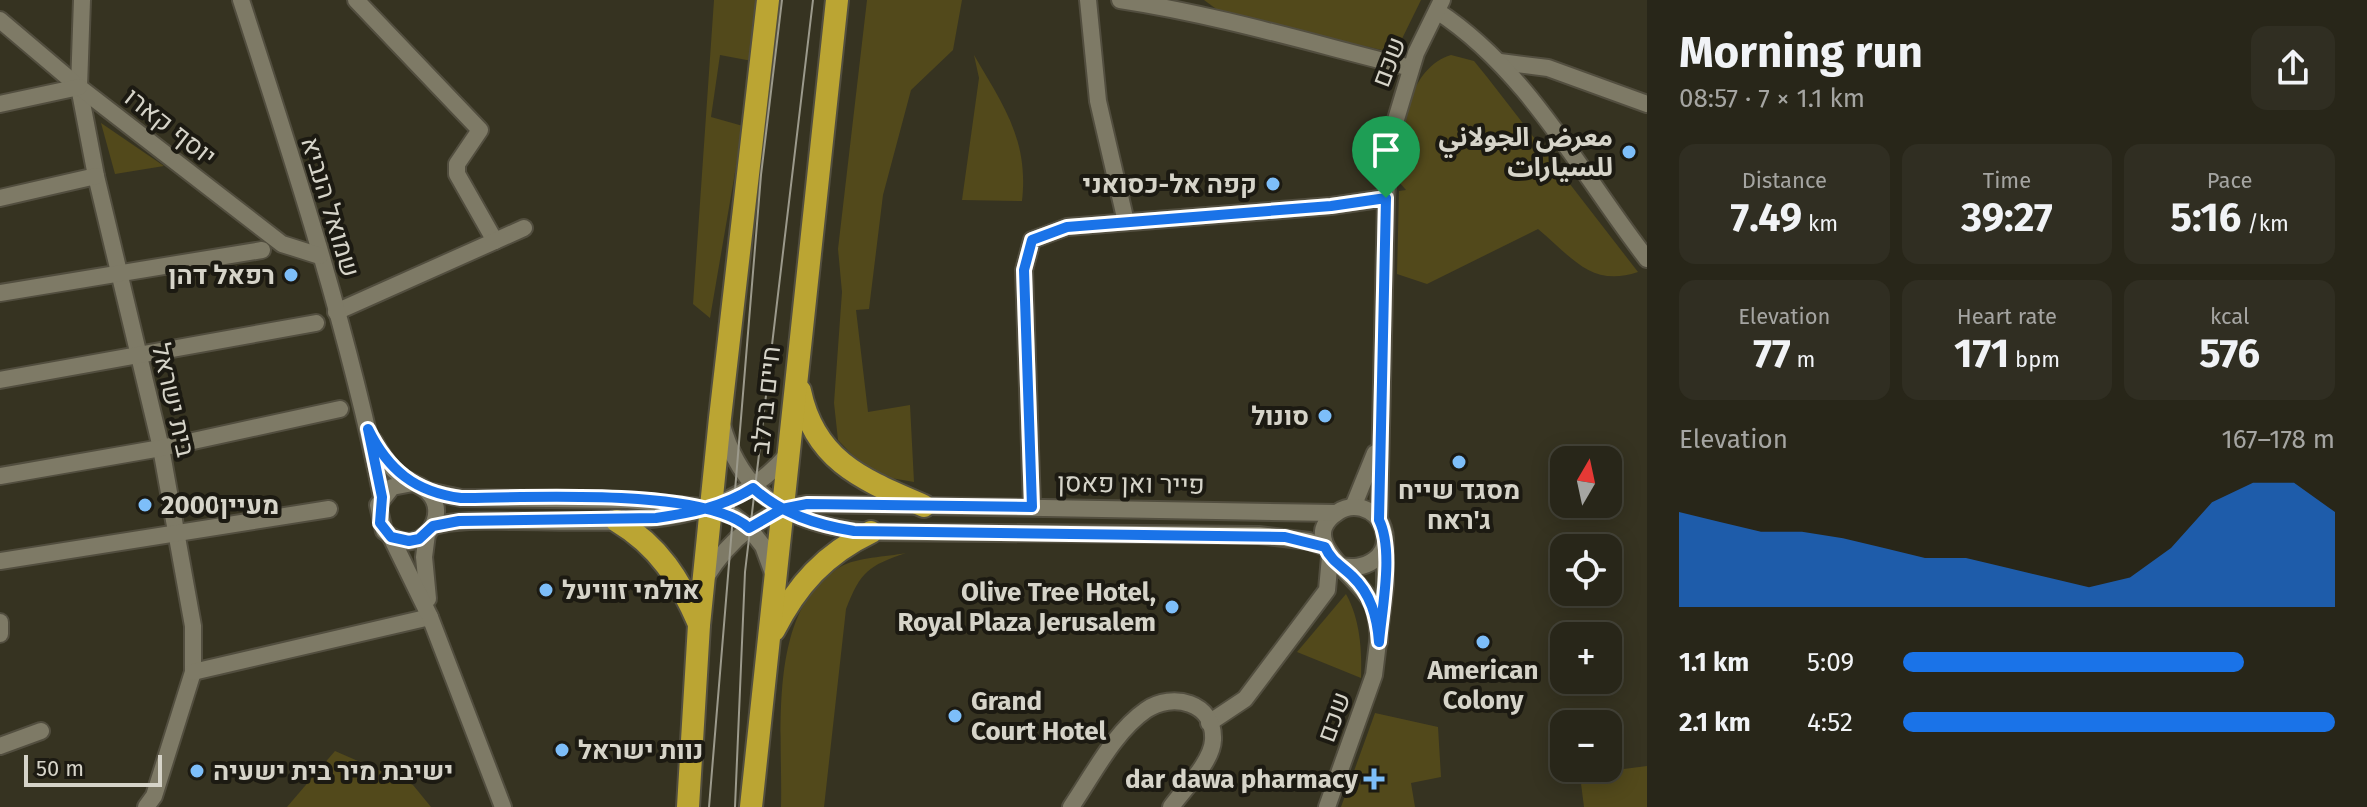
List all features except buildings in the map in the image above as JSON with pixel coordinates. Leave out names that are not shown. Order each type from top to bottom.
[{"type":"highway","name":"חיים ברלב","points":[[687,801],[699,625],[768,0]]},
{"type":"highway","name":"חיים ברלב","points":[[751,807],[837,0]]},
{"type":"highway","points":[[797,374],[804,409],[829,454],[853,473],[924,506]]},
{"type":"highway","points":[[617,521],[648,542],[661,556],[684,590],[699,625]]},
{"type":"highway","points":[[766,646],[803,579],[836,552],[871,532]]},
{"type":"street","name":"בית ישראל","points":[[82,0],[79,87],[96,176],[161,448],[193,626],[193,672],[154,796],[146,807]]},
{"type":"street","name":"שמואל הנביא","points":[[241,0],[336,312],[368,429],[382,497]]},
{"type":"street","points":[[356,0],[480,130],[457,164],[457,174],[495,241]]},
{"type":"street","points":[[1088,0],[1098,101],[1126,222]]},
{"type":"street","points":[[1120,0],[1225,18],[1282,37],[1411,68]]},
{"type":"street","points":[[1440,6],[1500,62],[1647,259]]},
{"type":"street","name":"שכם","points":[[1379,520],[1386,198],[1391,136],[1411,68],[1440,6]]},
{"type":"street","name":"יוסף קארו","points":[[0,20],[79,87],[282,244],[320,256]]},
{"type":"street","points":[[1500,62],[1548,68],[1647,104]]},
{"type":"street","points":[[0,104],[79,87]]},
{"type":"street","points":[[0,198],[96,176]]},
{"type":"street","points":[[1032,507],[1026,404],[1027,253],[1032,240],[1056,230],[1331,206],[1386,198]]},
{"type":"street","points":[[336,312],[524,228]]},
{"type":"street","points":[[0,293],[262,250]]},
{"type":"street","points":[[0,380],[316,323]]},
{"type":"street","points":[[0,476],[161,448],[340,409]]},
{"type":"street","name":"פייר ואן פאסן","points":[[720,418],[734,459],[753,488],[782,509],[824,525],[871,532],[1259,535],[1309,541],[1331,556]]},
{"type":"street","name":"שמואל הנביא","points":[[368,429],[390,466],[421,487]]},
{"type":"street","name":"שכם","points":[[1353,507],[1380,432]]},
{"type":"street","points":[[391,537],[409,541],[430,530],[459,521],[617,521],[711,508],[753,488],[788,454]]},
{"type":"street","points":[[503,807],[430,617],[391,537],[380,523],[382,497],[399,484],[461,498],[628,500],[711,508],[734,516],[749,528],[763,546],[774,577]]},
{"type":"street","points":[[421,487],[436,508],[430,530],[425,578],[430,617]]},
{"type":"street","name":"פייר ואן פאסן","points":[[704,579],[731,544],[749,528],[782,509],[807,504],[1336,513]]},
{"type":"street","points":[[1209,723],[1245,699],[1327,590],[1331,556],[1325,528],[1336,513],[1353,507],[1373,513],[1379,520],[1385,540],[1377,559],[1369,565],[1349,568],[1331,556]]},
{"type":"street","points":[[0,561],[329,509]]},
{"type":"street","name":"שכם","points":[[1327,807],[1370,691],[1379,642],[1385,540]]},
{"type":"street","name":"שכם","points":[[1331,556],[1353,576],[1373,605],[1379,642]]},
{"type":"street","points":[[193,672],[430,617]]},
{"type":"street","points":[[0,622],[0,634]]},
{"type":"street","points":[[1071,807],[1119,737],[1147,709],[1166,700],[1183,700],[1199,707],[1209,723],[1213,739],[1208,755],[1171,807]]},
{"type":"street","points":[[0,746],[41,731]]},
{"type":"shaded area","points":[[714,0],[758,0],[752,61],[720,55],[711,117],[743,126],[710,318],[693,304]]},
{"type":"shaded area","points":[[867,0],[962,0],[953,50],[911,90],[883,195],[869,309],[856,310],[868,412],[910,405],[914,482],[885,477],[859,462],[838,440],[834,403],[842,292],[838,249]]},
{"type":"shaded area","points":[[1204,0],[1421,0],[1395,53],[1223,14]]},
{"type":"shaded area","points":[[974,55],[1004,107],[1018,141],[1022,159],[1022,201],[962,200],[979,78]]},
{"type":"shaded area","points":[[1451,55],[1474,61],[1638,272],[1622,276],[1595,273],[1572,259],[1538,229],[1427,284],[1397,274],[1399,191],[1406,190],[1399,182],[1402,128],[1414,90],[1423,75]]},
{"type":"shaded area","points":[[101,123],[164,166],[115,174]]},
{"type":"shaded area","points":[[906,553],[867,572],[856,586],[846,609],[824,807],[781,807],[784,675],[789,642],[800,612],[816,587],[840,567],[863,559]]},
{"type":"shaded area","points":[[1346,594],[1359,635],[1361,678],[1297,652]]},
{"type":"shaded area","points":[[1375,713],[1438,727],[1441,777],[1411,783],[1415,807],[1341,807]]},
{"type":"shaded area","points":[[335,751],[413,785],[431,807],[287,807]]},
{"type":"shaded area","points":[[1647,766],[1647,807],[1584,807],[1581,782],[1622,782],[1622,769]]},
{"type":"tram line","points":[[709,807],[761,175],[782,0]]},
{"type":"tram line","points":[[735,807],[745,572],[813,0]]},
{"type":"place","name":"معرض الجولاني للسيارات","points":[[1629,152]]},
{"type":"place","name":"קפה אל-כסואני","points":[[1273,184]]},
{"type":"place","name":"רפאל דהן","points":[[291,275]]},
{"type":"place","name":"סונול","points":[[1325,416]]},
{"type":"place","name":"מסגד שייח ג'ראח","points":[[1459,462]]},
{"type":"place","name":"מעיין2000","points":[[145,505]]},
{"type":"place","name":"אולמי זוויעל","points":[[546,590]]},
{"type":"place","name":"Olive Tree Hotel, Royal Plaza Jerusalem","points":[[1172,607]]},
{"type":"place","name":"American Colony","points":[[1483,642]]},
{"type":"place","name":"Grand Court Hotel","points":[[955,716]]},
{"type":"place","name":"נוות ישראל","points":[[562,750]]},
{"type":"place","name":"ישיבת מיר בית ישעיה","points":[[197,771]]},
{"type":"place","name":"dar dawa pharmacy","points":[[1374,779]]},
{"type":"route","points":[[1386,198],[1331,206],[1067,227],[1032,240],[1024,270],[1026,404],[1032,507],[807,504],[782,509],[749,528],[734,516],[711,508],[667,503],[461,498],[428,491],[401,476],[377,448],[368,429],[382,497],[378,505],[380,523],[391,537],[409,541],[419,539],[433,526],[447,522],[656,518],[687,513],[711,508],[718,506],[753,488],[771,503],[782,509],[795,515],[854,531],[1285,537],[1325,547],[1330,557],[1353,576],[1373,605],[1379,642],[1385,585],[1385,540],[1379,520],[1386,198]]}]
